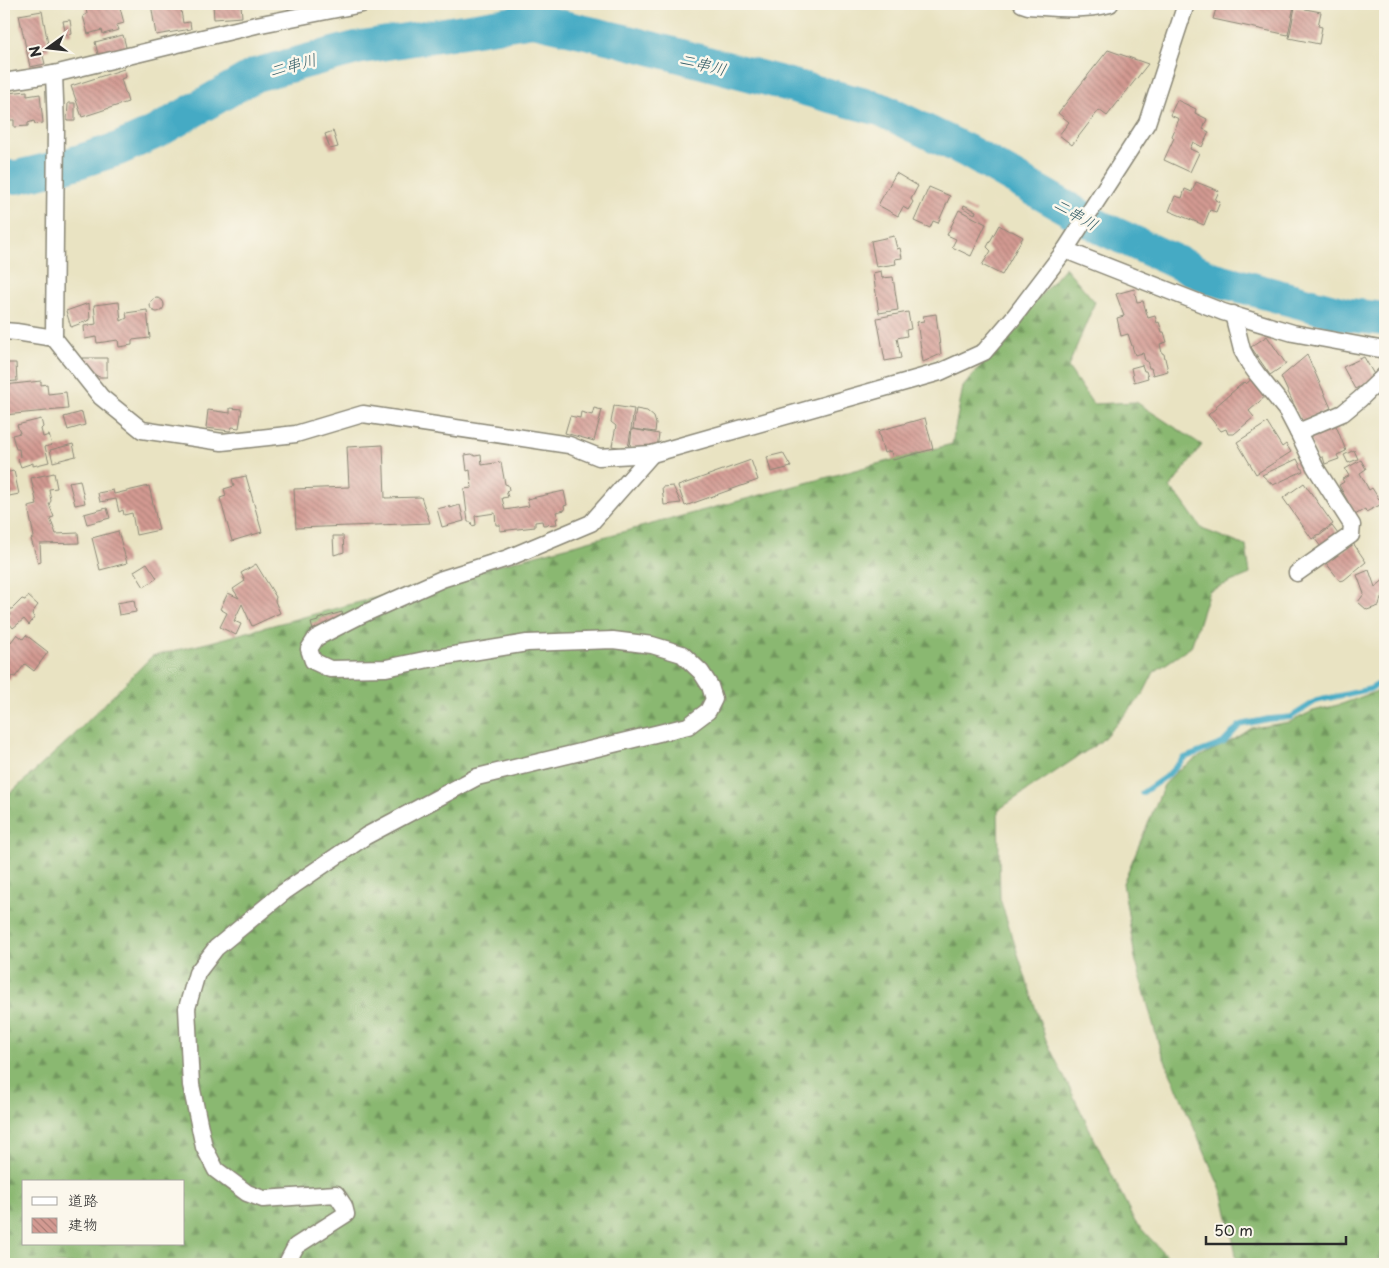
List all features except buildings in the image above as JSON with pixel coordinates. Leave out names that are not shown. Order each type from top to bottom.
[{"type":"street","points":[[4,82],[54,74],[256,25],[362,4]]},
{"type":"street","points":[[1022,4],[1068,9],[1110,4]]},
{"type":"street","points":[[54,74],[56,126],[54,338],[100,397],[142,430],[222,442],[296,434],[363,414],[570,445],[599,457],[652,454],[940,372],[984,352],[1014,317],[1065,250],[1147,123],[1186,4]]},
{"type":"street","points":[[1065,250],[1232,314],[1292,333],[1385,350]]},
{"type":"street","points":[[1232,314],[1242,350],[1249,363],[1287,411],[1315,466],[1352,525],[1351,536],[1297,573]]},
{"type":"street","points":[[4,331],[54,338]]},
{"type":"street","points":[[1298,432],[1343,413],[1385,375]]},
{"type":"street","points":[[290,1264],[288,1261],[296,1246],[346,1214],[344,1206],[336,1194],[263,1199],[247,1192],[216,1170],[204,1146],[191,1085],[186,1008],[197,973],[211,954],[284,892],[366,836],[477,777],[688,726],[708,711],[714,699],[710,686],[701,672],[682,654],[652,645],[613,640],[527,643],[428,658],[386,668],[330,669],[313,661],[309,649],[316,638],[361,615],[442,580],[508,558],[591,523],[652,454]]},
{"type":"green space","points":[[1065,267],[1095,302],[1068,367],[1093,404],[1136,402],[1202,445],[1170,488],[1179,497],[1202,529],[1246,546],[1250,574],[1209,591],[1191,647],[1154,672],[1142,696],[1100,742],[998,810],[1000,899],[1046,1040],[1135,1222],[1174,1264],[4,1264],[4,799],[71,738],[152,656],[211,642],[952,444],[963,387]]},
{"type":"green space","points":[[1385,688],[1385,1264],[1238,1264],[1223,1195],[1160,1049],[1135,958],[1123,883],[1164,785],[1177,771],[1252,728],[1290,722],[1313,711],[1342,704]]},
{"type":"waterway","name":"二串川","points":[[4,177],[17,177],[68,165],[118,149],[156,132],[255,75],[356,48],[533,20],[620,40],[880,109],[967,151],[1100,227],[1211,278],[1348,315],[1385,319]]},
{"type":"waterway","points":[[1142,793],[1168,775],[1184,758],[1223,743],[1240,725],[1268,719],[1291,717],[1316,701],[1370,689],[1385,680]]}]
